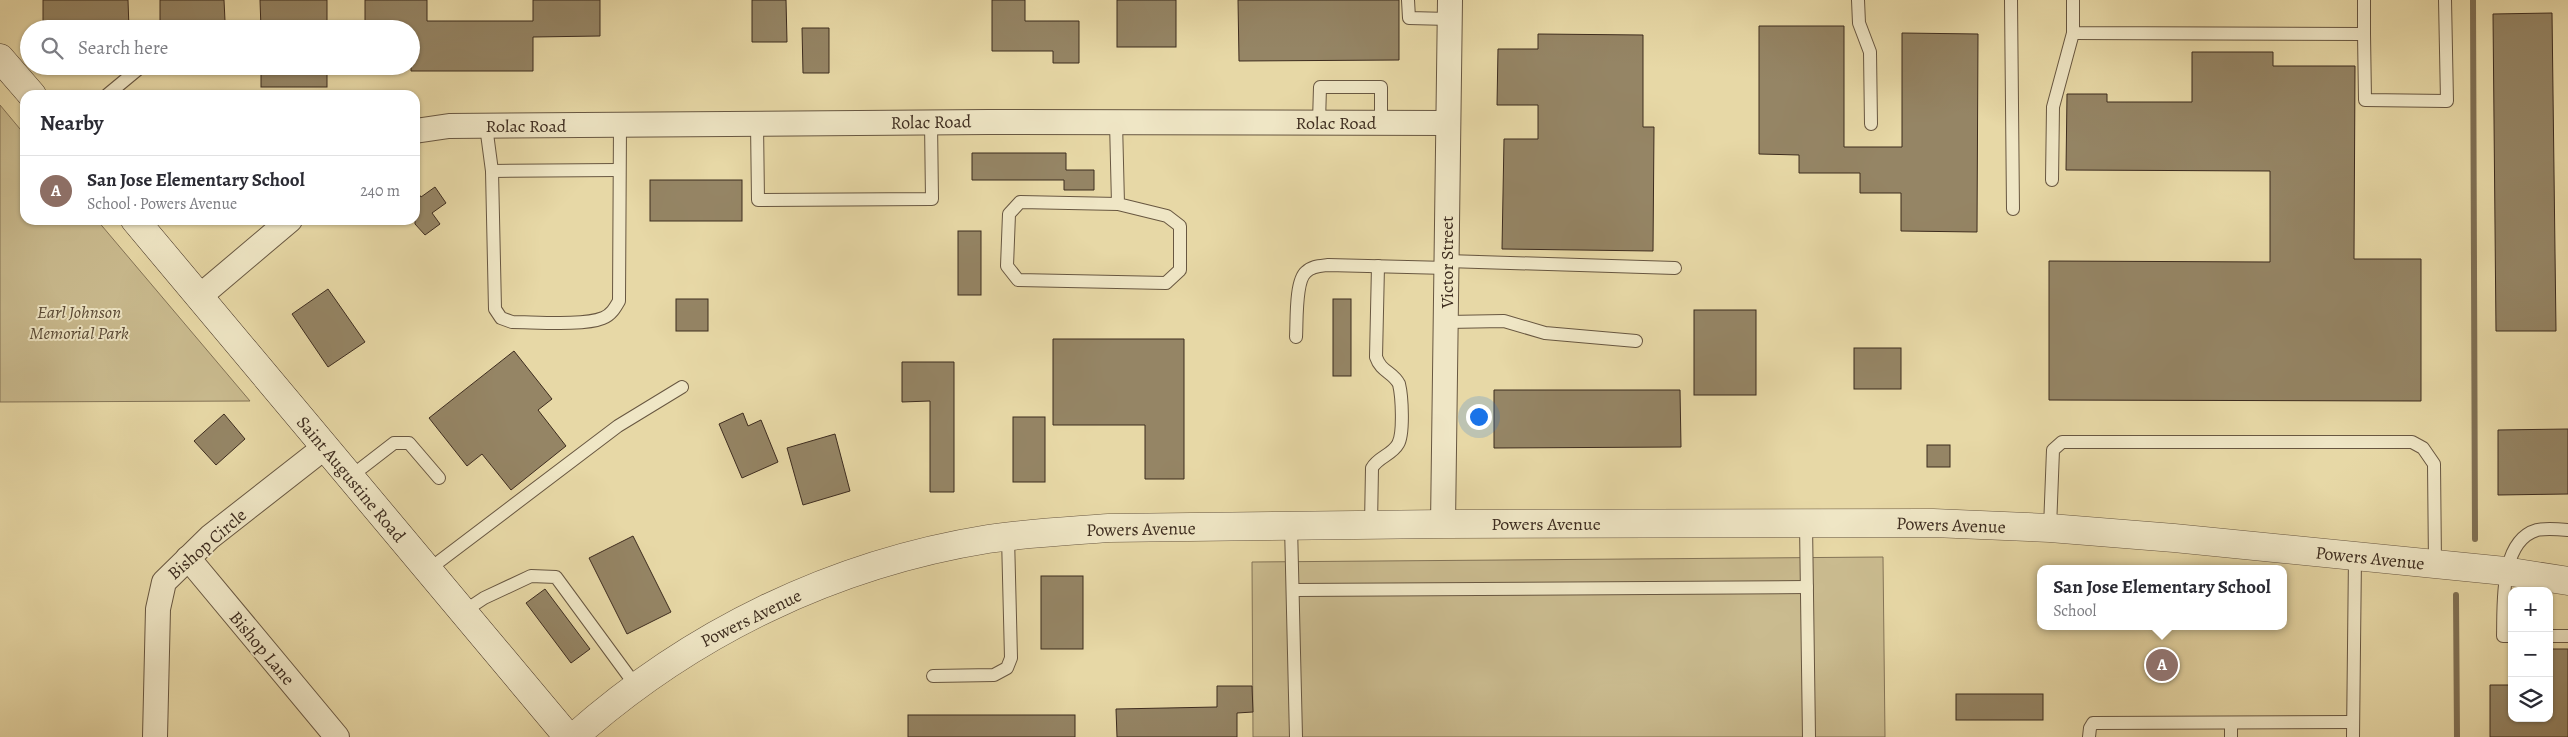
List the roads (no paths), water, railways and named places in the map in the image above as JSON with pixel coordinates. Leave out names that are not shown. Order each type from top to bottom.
[{"type":"street","name":"Victor Street","points":[[1443,524],[1447,322],[1449,10]]},
{"type":"street","points":[[0,58],[28,90]]},
{"type":"street","name":"Rolac Road","points":[[420,129],[449,126],[931,122],[1448,123]]},
{"type":"street","name":"Saint Augustine Road","points":[[139,225],[568,737]]},
{"type":"street","points":[[199,297],[284,225]]},
{"type":"street","name":"Bishop Circle","points":[[155,737],[158,609],[164,582],[210,537],[325,447]]},
{"type":"street","name":"Powers Avenue","points":[[574,737],[636,686],[691,648],[726,628],[779,602],[834,579],[871,566],[959,545],[1008,537],[1109,528],[1443,524],[1933,523],[2050,528],[2174,538],[2505,571],[2568,582]]},
{"type":"street","name":"Bishop Lane","points":[[188,558],[337,737]]},
{"type":"lane","points":[[1408,0],[1409,18],[1449,10]]},
{"type":"lane","points":[[1858,0],[1859,23],[1870,52],[1871,124]]},
{"type":"lane","points":[[2012,0],[2013,209]]},
{"type":"lane","points":[[2052,180],[2053,107],[2073,33],[2073,0]]},
{"type":"lane","points":[[2364,0],[2365,100],[2447,101],[2445,0]]},
{"type":"lane","points":[[2073,33],[2364,34]]},
{"type":"lane","points":[[114,90],[131,75]]},
{"type":"lane","points":[[1319,122],[1320,88],[1381,87],[1381,123]]},
{"type":"lane","points":[[757,124],[758,200],[932,199],[931,122]]},
{"type":"lane","points":[[1116,122],[1118,204]]},
{"type":"lane","points":[[486,126],[492,171],[495,309],[500,318],[512,322],[588,321],[603,318],[611,313],[619,301],[618,170],[620,125]]},
{"type":"lane","points":[[492,171],[618,170]]},
{"type":"lane","points":[[1020,202],[1118,204],[1167,216],[1180,226],[1180,270],[1166,283],[1018,280],[1007,266],[1009,214],[1020,202]]},
{"type":"lane","points":[[1296,336],[1299,284],[1307,270],[1314,267],[1328,265],[1447,265],[1675,268]]},
{"type":"lane","points":[[1371,525],[1372,468],[1376,461],[1398,446],[1401,437],[1399,384],[1397,379],[1379,367],[1376,356],[1378,266]]},
{"type":"lane","points":[[1447,322],[1504,321],[1545,333],[1636,341]]},
{"type":"lane","points":[[428,570],[618,426],[682,387]]},
{"type":"lane","points":[[2050,528],[2053,450],[2062,442],[2412,442],[2423,448],[2434,464],[2435,565]]},
{"type":"lane","points":[[350,477],[394,443],[409,443],[439,478]]},
{"type":"lane","points":[[1806,524],[1810,737]]},
{"type":"lane","points":[[1292,526],[1296,737]]},
{"type":"lane","points":[[2508,636],[2503,636],[2505,571],[2523,537],[2536,530],[2568,530]]},
{"type":"lane","points":[[933,676],[994,675],[1007,668],[1011,658],[1008,537]]},
{"type":"lane","points":[[2353,737],[2355,556]]},
{"type":"lane","points":[[463,612],[484,598],[531,576],[556,577],[636,686]]},
{"type":"lane","points":[[1293,590],[1807,587]]},
{"type":"lane","points":[[2553,636],[2568,636]]},
{"type":"lane","points":[[2231,722],[2231,737]]},
{"type":"lane","points":[[2090,737],[2090,728],[2093,723],[2353,722]]},
{"type":"waterway","points":[[2473,0],[2475,539]]},
{"type":"waterway","points":[[2456,595],[2457,737]]},
{"type":"place","name":"San Jose Elementary School","points":[[2162,665]]},
{"type":"park label","name":"Earl Johnson Memorial Park","points":[[79,322]]}]
